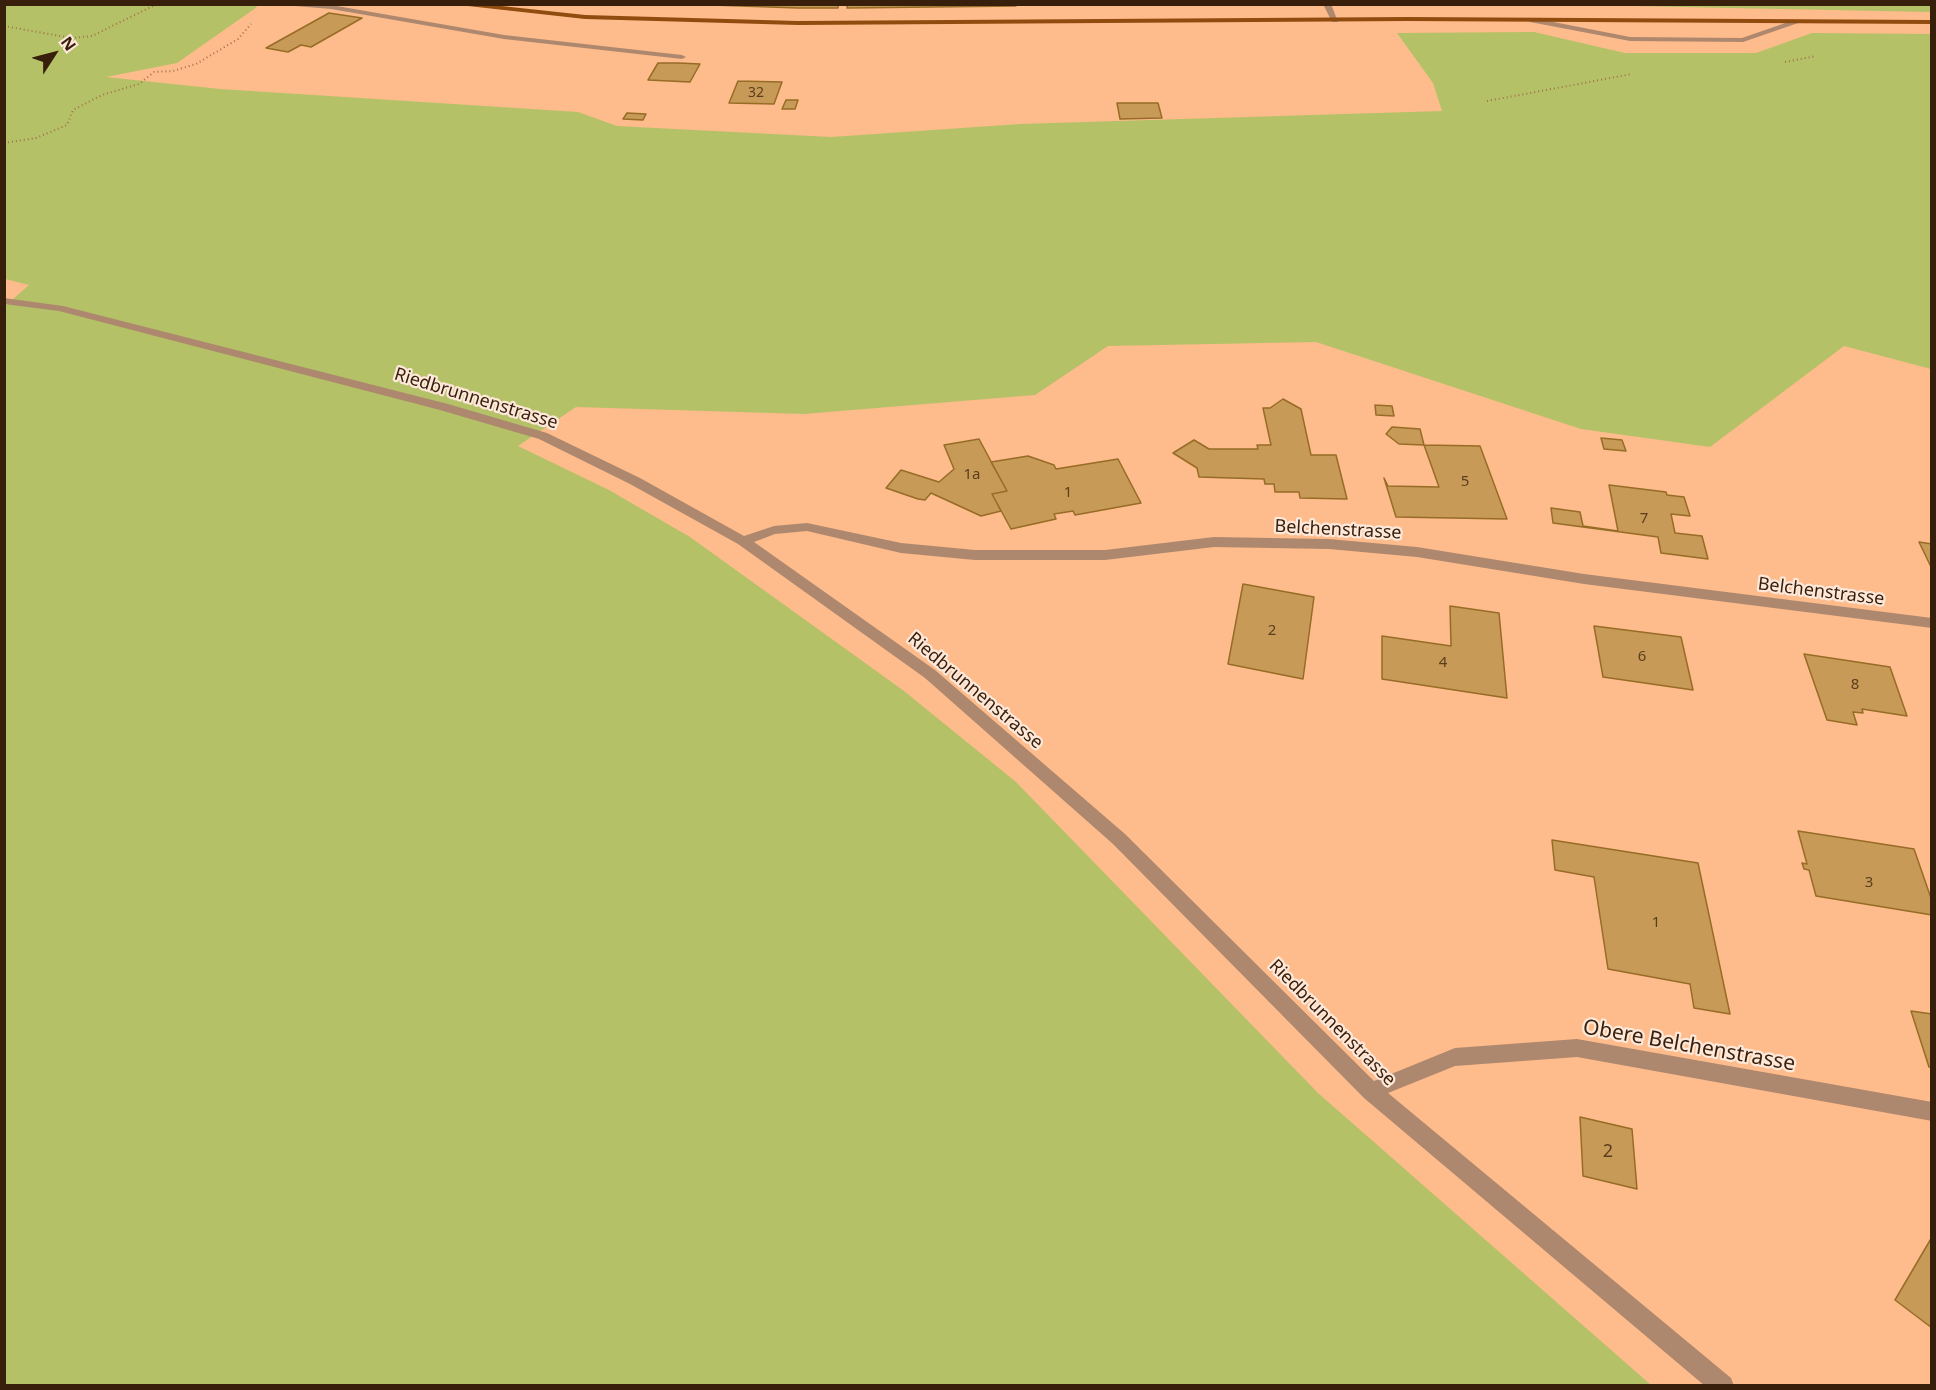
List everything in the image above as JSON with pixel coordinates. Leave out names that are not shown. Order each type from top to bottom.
[{"type":"main road","points":[[454,4],[585,17],[798,23],[1335,20],[1932,22]]},
{"type":"street","points":[[275,4],[331,7],[504,37],[682,57]]},
{"type":"street","points":[[1327,4],[1335,20]]},
{"type":"street","points":[[1533,20],[1642,39],[1743,40],[1797,22]]},
{"type":"street","name":"Riedbrunnenstrasse","points":[[4,301],[59,308],[444,407],[543,436],[635,481],[743,541],[930,674],[1110,831],[1371,1091],[1723,1386]]},
{"type":"street","name":"Belchenstrasse","points":[[743,541],[774,530],[807,527],[901,548],[975,555],[1105,555],[1214,542],[1329,544],[1417,552],[1584,579],[1932,624]]},
{"type":"street","name":"Obere Belchenstrasse","points":[[1371,1091],[1455,1057],[1577,1048],[1932,1112]]},
{"type":"path","points":[[4,26],[71,38],[92,36],[157,4]]},
{"type":"path","points":[[4,143],[36,138],[67,125],[73,110],[102,95],[139,84],[154,72],[173,71],[196,64],[237,39],[258,18]]},
{"type":"green space","points":[[250,4],[257,7],[177,63],[106,77],[220,89],[578,112],[617,126],[831,137],[1020,124],[1442,111],[1433,83],[1397,33],[1534,32],[1625,53],[1756,53],[1812,33],[1931,34],[1931,369],[1844,346],[1710,447],[1581,429],[1316,342],[1108,346],[1035,395],[804,414],[576,407],[518,446],[609,490],[690,537],[904,691],[1016,782],[1318,1093],[1651,1385],[5,1385],[4,307],[29,285],[5,279],[5,5]]},
{"type":"green space","points":[[1580,4],[1931,4],[1931,12],[1580,5]]},
{"type":"building","points":[[683,4],[838,4],[838,8],[798,8]]},
{"type":"building","points":[[848,4],[1016,4],[1016,6],[847,8]]},
{"type":"building","points":[[329,13],[362,18],[311,47],[301,45],[288,52],[266,48]]},
{"type":"building","points":[[658,63],[700,64],[690,82],[648,80]]},
{"type":"building","points":[[738,81],[782,82],[774,104],[729,103]]},
{"type":"building","points":[[786,100],[798,100],[795,109],[782,109]]},
{"type":"building","points":[[1117,103],[1158,103],[1162,118],[1120,119]]},
{"type":"building","points":[[627,113],[646,114],[643,120],[623,119]]},
{"type":"building","points":[[1283,399],[1301,409],[1311,455],[1336,455],[1347,499],[1300,498],[1299,492],[1275,492],[1274,484],[1265,484],[1264,479],[1199,477],[1197,468],[1173,453],[1194,440],[1209,449],[1258,449],[1257,445],[1271,445],[1263,408],[1270,408]]},
{"type":"building","points":[[1375,405],[1392,406],[1394,416],[1376,415]]},
{"type":"building","points":[[1392,427],[1420,429],[1424,445],[1399,444],[1386,434]]},
{"type":"building","points":[[1601,438],[1622,440],[1626,451],[1604,449]]},
{"type":"building","points":[[979,439],[1007,491],[992,494],[1001,511],[981,516],[931,493],[925,500],[886,488],[901,470],[939,482],[954,469],[944,445]]},
{"type":"building","points":[[1424,445],[1480,446],[1507,519],[1396,517],[1384,478],[1388,486],[1439,487]]},
{"type":"building","points":[[1028,456],[1054,465],[1056,469],[1118,459],[1141,503],[1075,515],[1073,511],[1054,514],[1056,519],[1011,529],[992,494],[1007,491],[991,462]]},
{"type":"building","points":[[1609,485],[1666,492],[1667,495],[1684,497],[1690,516],[1671,514],[1675,533],[1702,536],[1708,559],[1661,553],[1658,537],[1553,523],[1551,508],[1580,512],[1583,526],[1618,531]]},
{"type":"building","points":[[1919,542],[1932,544],[1932,569]]},
{"type":"building","points":[[1243,584],[1314,597],[1303,679],[1228,664]]},
{"type":"building","points":[[1450,606],[1499,613],[1507,698],[1382,679],[1382,636],[1451,646]]},
{"type":"building","points":[[1594,626],[1681,637],[1693,690],[1603,677]]},
{"type":"building","points":[[1804,654],[1890,667],[1907,716],[1862,709],[1863,713],[1853,712],[1857,725],[1827,720]]},
{"type":"building","points":[[1798,831],[1914,849],[1932,901],[1932,915],[1816,896],[1809,870],[1804,869],[1802,863],[1807,864]]},
{"type":"building","points":[[1552,840],[1698,863],[1730,1014],[1694,1008],[1690,984],[1608,969],[1594,877],[1555,870]]},
{"type":"building","points":[[1911,1011],[1932,1014],[1932,1067],[1929,1067]]},
{"type":"building","points":[[1580,1117],[1632,1129],[1637,1189],[1583,1176]]},
{"type":"building","points":[[1932,1237],[1932,1328],[1895,1300]]}]
